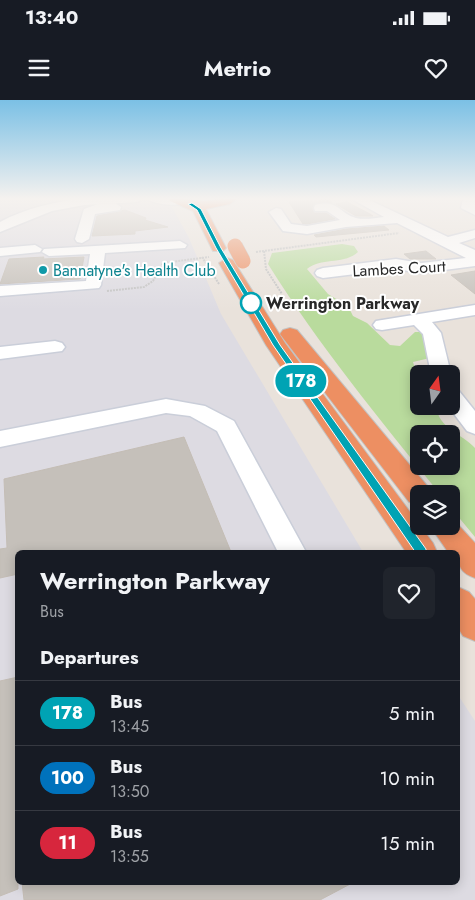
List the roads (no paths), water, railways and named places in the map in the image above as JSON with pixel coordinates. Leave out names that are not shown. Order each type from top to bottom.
[{"type":"highway","points":[[220,235],[235,254],[296,342],[411,485]]},
{"type":"highway","points":[[227,235],[276,345],[421,550]]},
{"type":"highway","points":[[451,535],[475,565]]},
{"type":"highway","points":[[460,605],[475,625]]},
{"type":"street","points":[[59,239],[157,235]]},
{"type":"street","points":[[432,235],[475,256]]},
{"type":"street","points":[[446,242],[470,235]]},
{"type":"street","points":[[0,252],[180,245]]},
{"type":"street","points":[[0,291],[93,285],[98,249]]},
{"type":"street","name":"Lambes Court","points":[[323,273],[396,264],[421,268],[475,261]]},
{"type":"street","points":[[382,325],[475,310]]},
{"type":"street","points":[[419,320],[432,333],[437,347],[440,365]]},
{"type":"street","points":[[0,353],[55,347]]},
{"type":"street","points":[[0,439],[166,406],[188,408],[212,415],[226,426],[291,550]]},
{"type":"street","points":[[460,407],[475,426]]},
{"type":"place","name":"Bannatyne's Health Club","points":[[43,270]]},
{"type":"place","name":"Werrington Parkway","points":[[251,303]]}]
